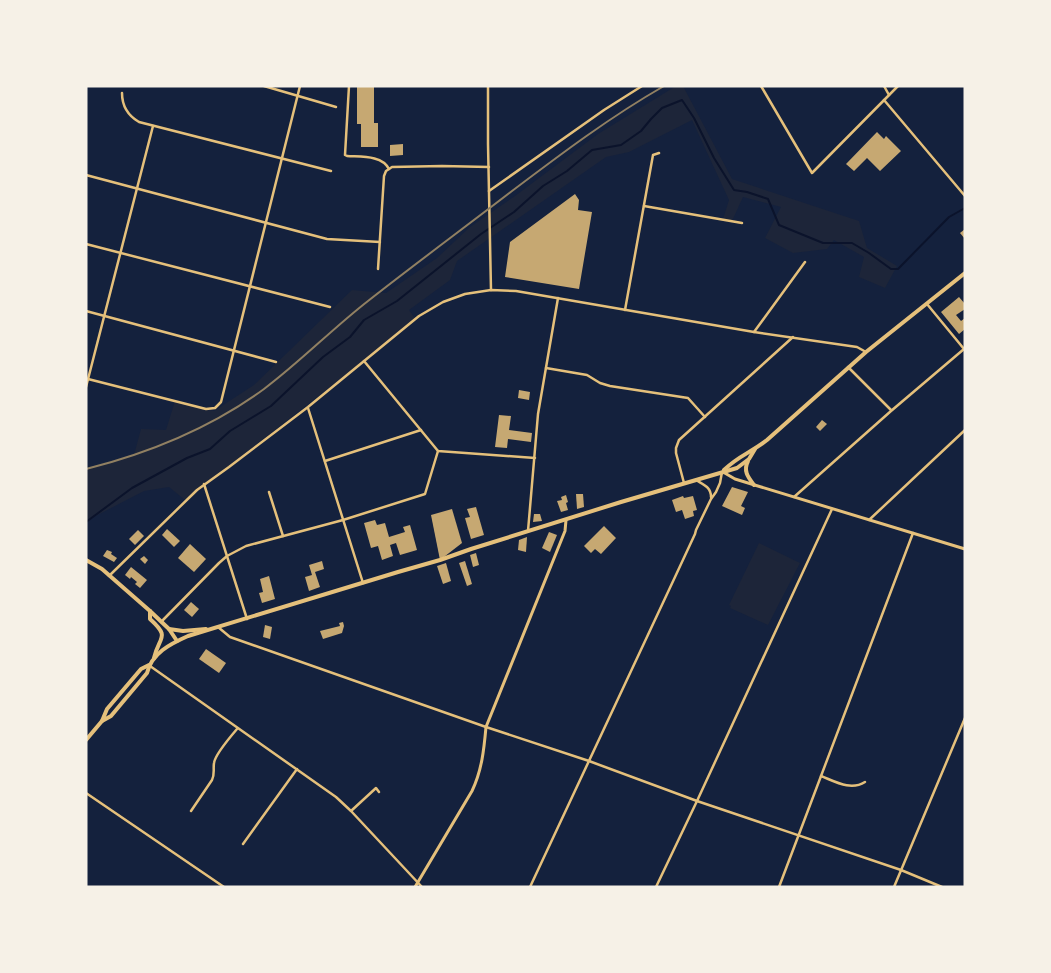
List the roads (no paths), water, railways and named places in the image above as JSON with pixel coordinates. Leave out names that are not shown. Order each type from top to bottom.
[{"type":"main road","points":[[754,485],[745,472],[745,467],[755,450],[848,367],[965,273]]},
{"type":"main road","points":[[722,472],[746,453],[755,450]]},
{"type":"main road","points":[[86,740],[147,674],[153,659],[168,646],[178,641],[528,531],[737,468],[749,459]]},
{"type":"main road","points":[[86,560],[102,569],[162,622],[178,641]]},
{"type":"main road","points":[[150,612],[150,619],[159,627],[162,634],[161,642],[156,649],[153,659]]},
{"type":"main road","points":[[169,629],[183,631],[209,630]]},
{"type":"main road","points":[[102,721],[107,708],[141,668],[149,665]]},
{"type":"street","points":[[264,86],[336,107]]},
{"type":"street","points":[[88,378],[206,409],[211,410],[219,406],[235,350],[300,86]]},
{"type":"street","points":[[349,86],[345,154],[347,156],[377,159],[386,164],[388,169]]},
{"type":"street","points":[[488,86],[491,290]]},
{"type":"street","points":[[489,191],[604,110],[642,86]]},
{"type":"street","points":[[761,86],[812,173],[898,86]]},
{"type":"street","points":[[884,86],[889,95]]},
{"type":"street","points":[[122,93],[124,106],[129,115],[139,122],[332,171]]},
{"type":"street","points":[[884,100],[965,196]]},
{"type":"street","points":[[86,387],[153,126]]},
{"type":"street","points":[[624,310],[653,155],[658,153]]},
{"type":"street","points":[[378,269],[384,176],[388,169],[392,167],[417,166],[489,167]]},
{"type":"street","points":[[86,175],[327,239],[380,242]]},
{"type":"street","points":[[644,206],[742,223]]},
{"type":"street","points":[[86,244],[330,307]]},
{"type":"street","points":[[754,332],[805,262]]},
{"type":"street","points":[[109,576],[204,484],[230,467],[308,407],[419,316],[454,297],[478,291],[516,291],[754,332],[857,347],[866,352]]},
{"type":"street","points":[[528,531],[538,414],[558,298]]},
{"type":"street","points":[[794,497],[891,411],[964,350],[926,304]]},
{"type":"street","points":[[86,311],[276,362]]},
{"type":"street","points":[[684,483],[676,453],[677,443],[793,337]]},
{"type":"street","points":[[364,361],[438,451],[534,458]]},
{"type":"street","points":[[848,367],[891,411]]},
{"type":"street","points":[[546,368],[588,375],[610,386],[688,398],[705,417]]},
{"type":"street","points":[[308,407],[362,583]]},
{"type":"street","points":[[325,461],[421,430]]},
{"type":"street","points":[[869,520],[965,430]]},
{"type":"street","points":[[162,622],[219,562],[246,546],[343,520],[425,494],[438,451]]},
{"type":"street","points":[[530,887],[696,530],[716,492],[722,472],[735,479],[965,549]]},
{"type":"street","points":[[695,480],[708,487],[711,491],[712,499]]},
{"type":"street","points":[[204,484],[247,619]]},
{"type":"street","points":[[269,492],[282,536]]},
{"type":"street","points":[[656,887],[832,509]]},
{"type":"street","points":[[415,887],[477,780],[483,759],[486,726],[565,531],[566,520]]},
{"type":"street","points":[[779,887],[913,533]]},
{"type":"street","points":[[218,627],[230,637],[589,760],[697,801],[901,870],[942,887]]},
{"type":"street","points":[[149,665],[330,793],[351,812],[422,887]]},
{"type":"street","points":[[894,887],[965,718]]},
{"type":"street","points":[[191,811],[214,776],[213,766],[215,759],[237,728]]},
{"type":"street","points":[[243,844],[297,769]]},
{"type":"street","points":[[821,776],[854,787],[860,786],[865,782]]},
{"type":"street","points":[[351,812],[376,788],[379,792]]},
{"type":"street","points":[[86,793],[224,887]]},
{"type":"waterway","points":[[86,522],[132,488],[187,458],[210,449],[230,431],[271,406],[323,357],[350,337],[364,320],[397,301],[481,234],[514,212],[543,186],[567,171],[592,150],[621,145],[641,131],[662,108],[682,100],[734,190],[768,199],[779,225],[823,243],[852,243],[891,269],[898,269],[949,217],[965,208]]},
{"type":"railway","points":[[86,469],[156,447],[201,427],[244,403],[277,379],[368,301],[530,177],[605,123],[664,86]]}]
